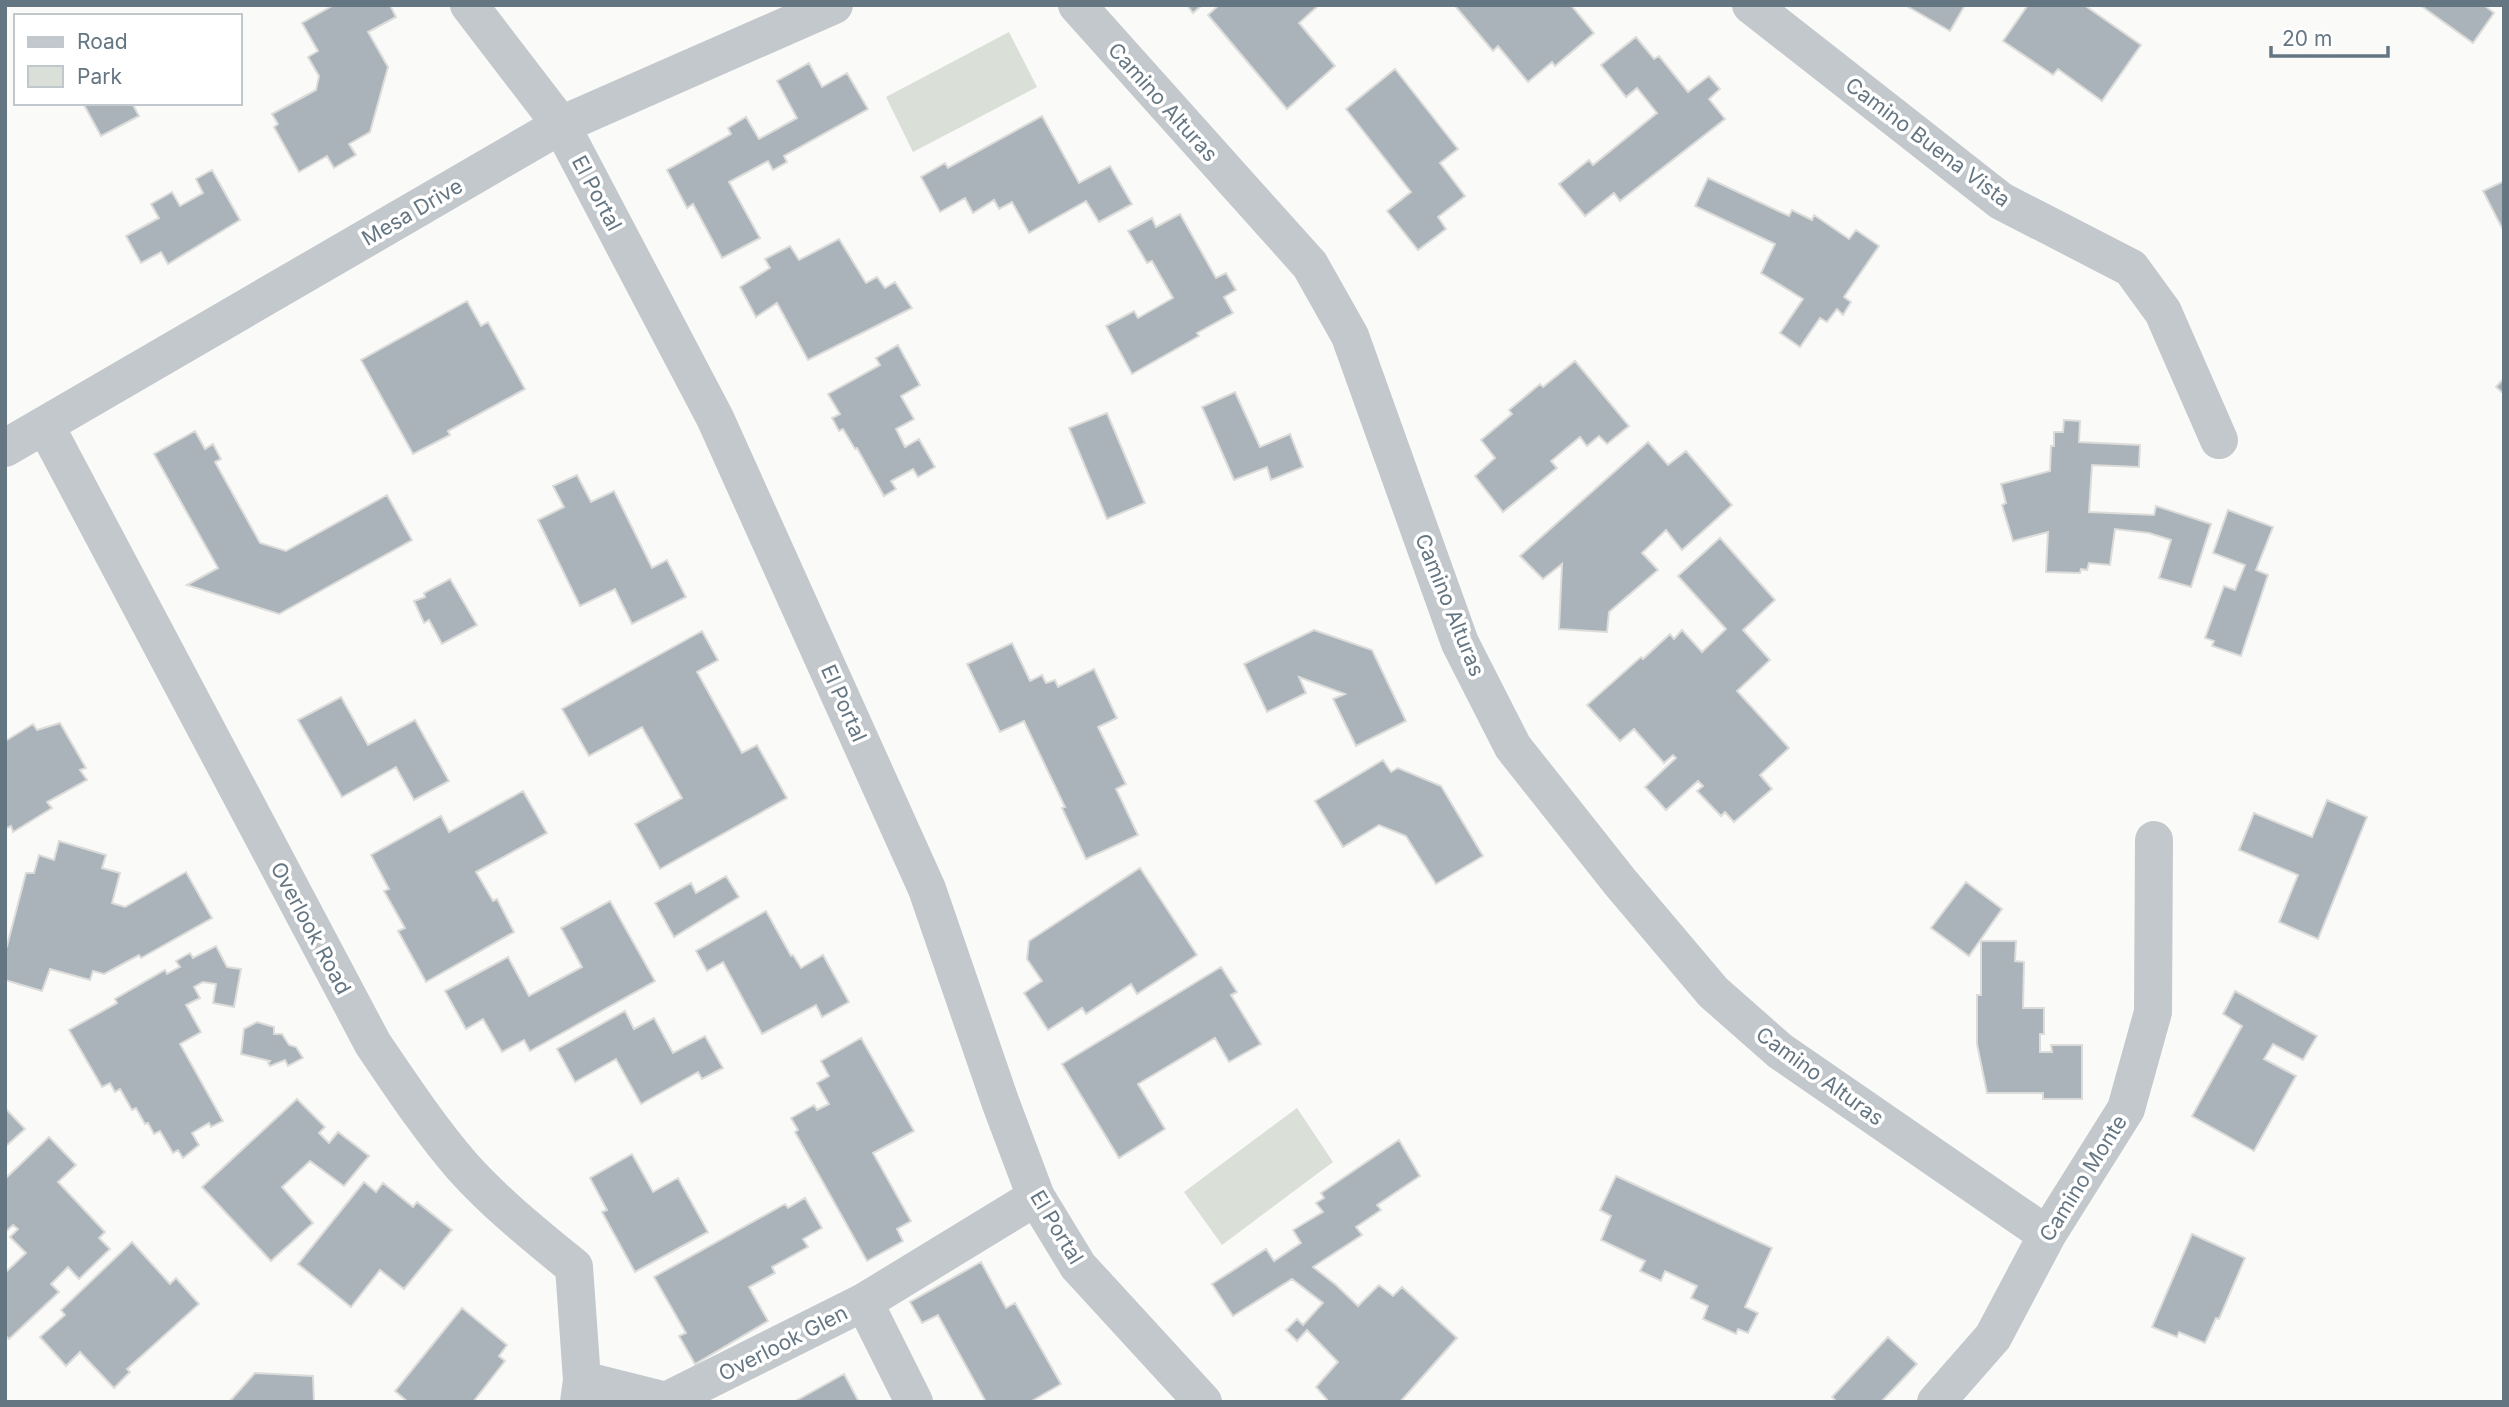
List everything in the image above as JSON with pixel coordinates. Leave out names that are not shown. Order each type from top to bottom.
[{"type":"street","name":"El Portal","points":[[469,5],[561,125],[715,418],[927,889],[1036,1198],[1078,1266],[1203,1402]]},
{"type":"street","name":"Mesa Drive","points":[[5,448],[561,125],[834,5]]},
{"type":"street","name":"Camino Alturas","points":[[1077,5],[1310,265],[1350,337],[1460,643],[1513,747],[1620,882],[1713,992],[1780,1052],[2047,1234]]},
{"type":"street","name":"Camino Buena Vista","points":[[1751,5],[2001,201],[2131,268],[2163,312],[2219,440]]},
{"type":"street","name":"Overlook Road","points":[[46,425],[373,1044],[416,1108],[461,1165],[513,1218],[574,1267],[580,1391]]},
{"type":"street","name":"Camino Monte","points":[[1936,1402],[1993,1337],[2047,1234],[2126,1110],[2153,1012],[2154,840]]},
{"type":"street","name":"Overlook Glen","points":[[580,1391],[666,1401],[864,1302],[1036,1198]]},
{"type":"street","name":"Overlook Glen","points":[[864,1302],[914,1402]]},
{"type":"green space","points":[[1009,32],[1037,87],[913,152],[886,97]]},
{"type":"green space","points":[[1297,1108],[1333,1162],[1222,1245],[1184,1192]]},
{"type":"building","points":[[334,5],[390,5],[396,17],[368,32],[388,67],[370,132],[349,144],[356,155],[334,168],[327,156],[299,172],[274,127],[278,124],[272,114],[316,90],[319,76],[308,57],[318,51],[302,23]]},
{"type":"building","points":[[1187,5],[1202,5],[1193,13]]},
{"type":"building","points":[[1219,5],[1319,5],[1299,23],[1335,66],[1287,109],[1208,15]]},
{"type":"building","points":[[1457,5],[1571,5],[1594,33],[1555,66],[1552,62],[1528,82],[1498,46],[1493,51]]},
{"type":"building","points":[[1905,5],[1965,5],[1950,31]]},
{"type":"building","points":[[2028,5],[2084,5],[2141,45],[2102,101],[2058,69],[2053,75],[2003,41]]},
{"type":"building","points":[[2420,5],[2484,5],[2494,13],[2473,43]]},
{"type":"building","points":[[1636,37],[1654,59],[1659,56],[1688,92],[1709,76],[1720,89],[1709,99],[1725,119],[1620,201],[1614,193],[1585,216],[1559,184],[1589,160],[1593,165],[1657,113],[1637,88],[1626,97],[1601,65]]},
{"type":"building","points":[[809,63],[822,87],[847,73],[868,109],[784,156],[787,162],[773,170],[768,161],[729,182],[760,238],[722,258],[693,204],[687,208],[667,170],[731,134],[728,128],[746,117],[759,139],[797,118],[777,81]]},
{"type":"building","points":[[1395,69],[1458,149],[1440,163],[1465,196],[1438,217],[1446,229],[1418,250],[1387,211],[1411,192],[1346,109]]},
{"type":"building","points":[[84,105],[133,105],[139,116],[101,136]]},
{"type":"building","points":[[1042,116],[1079,183],[1110,166],[1132,204],[1099,222],[1086,201],[1029,233],[1012,202],[999,209],[994,200],[973,213],[965,198],[940,212],[921,177],[945,163],[948,168]]},
{"type":"building","points":[[212,170],[240,220],[168,264],[161,252],[141,263],[126,236],[159,218],[151,204],[172,192],[180,206],[203,193],[196,179]]},
{"type":"building","points":[[1708,178],[1789,216],[1792,210],[1812,220],[1814,215],[1849,239],[1856,230],[1879,246],[1844,297],[1851,302],[1843,315],[1837,309],[1827,322],[1820,318],[1800,347],[1780,333],[1803,299],[1761,273],[1775,244],[1695,206]]},
{"type":"building","points":[[2504,181],[2504,227],[2502,228],[2483,191]]},
{"type":"building","points":[[1180,214],[1216,278],[1226,273],[1236,290],[1224,297],[1233,313],[1197,333],[1199,336],[1132,374],[1106,326],[1134,311],[1138,318],[1173,298],[1152,261],[1147,263],[1128,231],[1152,218],[1156,227]]},
{"type":"building","points":[[839,239],[866,283],[877,277],[885,288],[895,282],[912,308],[808,360],[777,303],[756,317],[740,287],[770,268],[765,259],[790,246],[799,260]]},
{"type":"building","points":[[467,301],[481,326],[488,322],[525,389],[448,431],[450,435],[413,454],[361,360]]},
{"type":"building","points":[[898,345],[920,385],[901,396],[914,419],[896,429],[905,447],[919,439],[935,467],[918,477],[913,469],[891,481],[896,489],[884,496],[857,448],[855,449],[843,429],[839,431],[832,418],[840,414],[828,394],[880,365],[876,358]]},
{"type":"building","points":[[1575,361],[1629,426],[1607,444],[1599,436],[1587,446],[1580,437],[1551,461],[1557,468],[1503,512],[1475,476],[1495,458],[1481,440],[1512,414],[1509,410],[1540,384],[1543,387]]},
{"type":"building","points":[[2504,378],[2504,394],[2496,387]]},
{"type":"building","points":[[1235,392],[1260,447],[1290,434],[1303,467],[1271,480],[1267,467],[1234,480],[1202,407]]},
{"type":"building","points":[[1107,413],[1145,503],[1107,519],[1069,428]]},
{"type":"building","points":[[2064,420],[2080,421],[2079,442],[2140,445],[2139,467],[2092,465],[2089,512],[2154,515],[2156,506],[2211,524],[2191,587],[2159,578],[2171,540],[2149,533],[2115,529],[2110,565],[2089,563],[2087,570],[2081,569],[2080,573],[2046,572],[2048,532],[2013,541],[2002,505],[2006,503],[2001,484],[2050,471],[2054,432],[2063,432]]},
{"type":"building","points":[[195,431],[205,449],[213,444],[221,459],[215,462],[260,543],[286,551],[387,495],[412,540],[279,614],[187,585],[218,568],[154,454]]},
{"type":"building","points":[[1648,442],[1668,465],[1686,451],[1732,505],[1682,550],[1666,530],[1642,553],[1658,570],[1609,612],[1607,632],[1559,629],[1562,564],[1543,579],[1520,556]]},
{"type":"building","points":[[577,475],[591,502],[614,491],[652,568],[667,560],[686,597],[632,624],[615,589],[580,606],[538,520],[564,507],[553,486]]},
{"type":"building","points":[[2228,510],[2273,527],[2256,570],[2268,575],[2241,656],[2212,646],[2214,641],[2205,638],[2224,586],[2235,590],[2245,565],[2213,553]]},
{"type":"building","points":[[1720,538],[1775,600],[1743,630],[1770,660],[1737,691],[1789,748],[1760,775],[1772,789],[1734,822],[1725,812],[1721,816],[1697,791],[1703,786],[1698,781],[1666,810],[1645,787],[1676,758],[1673,755],[1664,763],[1634,729],[1620,741],[1587,705],[1670,634],[1674,639],[1682,630],[1702,652],[1726,629],[1678,576]]},
{"type":"building","points":[[450,579],[477,625],[442,644],[429,620],[424,623],[414,601],[425,597],[424,593]]},
{"type":"building","points":[[1314,630],[1372,650],[1406,721],[1356,746],[1333,699],[1345,694],[1299,677],[1306,693],[1267,712],[1244,664]]},
{"type":"building","points":[[702,631],[718,660],[697,672],[742,753],[757,745],[787,798],[660,869],[635,824],[682,798],[642,727],[589,756],[562,709]]},
{"type":"building","points":[[1012,643],[1030,681],[1042,675],[1046,683],[1055,680],[1058,687],[1094,669],[1117,718],[1098,727],[1126,784],[1116,789],[1138,835],[1086,859],[1062,808],[1065,807],[1024,721],[1000,732],[967,664]]},
{"type":"building","points":[[341,697],[368,745],[415,720],[449,781],[414,800],[396,767],[342,797],[298,720]]},
{"type":"building","points":[[60,723],[86,768],[80,770],[87,780],[47,802],[52,808],[13,832],[11,826],[5,829],[5,737],[7,740],[33,724],[37,730]]},
{"type":"building","points":[[1383,760],[1391,772],[1398,768],[1441,786],[1483,856],[1436,884],[1406,836],[1379,825],[1343,847],[1315,801]]},
{"type":"building","points":[[523,791],[547,833],[476,872],[493,901],[497,899],[514,932],[426,982],[398,931],[405,928],[384,891],[389,889],[371,855],[441,816],[449,832]]},
{"type":"building","points":[[2327,800],[2367,817],[2318,939],[2279,922],[2298,875],[2239,850],[2254,813],[2312,837]]},
{"type":"building","points":[[59,841],[106,855],[102,868],[120,873],[112,903],[125,907],[186,872],[212,918],[141,958],[139,955],[104,974],[93,971],[90,980],[50,969],[42,991],[5,980],[5,945],[7,946],[26,873],[34,873],[39,855],[54,860]]},
{"type":"building","points":[[1140,868],[1197,955],[1137,994],[1131,984],[1086,1014],[1082,1008],[1048,1030],[1024,993],[1042,981],[1027,959],[1029,941]]},
{"type":"building","points":[[726,876],[739,897],[674,937],[655,903],[691,883],[696,893]]},
{"type":"building","points":[[1966,882],[2002,909],[1969,956],[1931,928]]},
{"type":"building","points":[[610,901],[655,981],[530,1051],[524,1040],[502,1052],[483,1019],[466,1029],[445,991],[508,957],[529,996],[582,967],[561,928]]},
{"type":"building","points":[[766,911],[791,956],[793,955],[801,968],[823,955],[849,1002],[822,1017],[816,1005],[762,1034],[723,962],[707,971],[696,951]]},
{"type":"building","points":[[1981,941],[2016,941],[2015,961],[2024,962],[2023,1008],[2044,1008],[2044,1034],[2040,1034],[2040,1052],[2052,1052],[2051,1045],[2082,1045],[2082,1099],[2043,1099],[2043,1093],[1987,1093],[1977,1044]]},
{"type":"building","points":[[216,946],[227,967],[241,969],[234,1007],[213,1003],[216,984],[203,982],[194,987],[200,998],[186,1005],[201,1032],[180,1044],[223,1121],[211,1127],[209,1123],[192,1133],[199,1145],[183,1158],[178,1150],[173,1153],[160,1131],[154,1134],[136,1108],[132,1110],[120,1089],[115,1092],[110,1083],[102,1087],[69,1030],[117,1003],[115,999],[165,970],[167,974],[180,967],[176,961],[190,953],[193,958]]},
{"type":"building","points":[[1221,967],[1237,992],[1231,995],[1261,1044],[1229,1062],[1215,1038],[1138,1084],[1165,1129],[1119,1158],[1062,1064]]},
{"type":"building","points":[[2235,991],[2317,1036],[2303,1060],[2273,1044],[2264,1059],[2296,1076],[2254,1151],[2192,1116],[2242,1026],[2223,1014]]},
{"type":"building","points":[[625,1011],[634,1029],[654,1018],[673,1053],[705,1036],[723,1068],[702,1079],[698,1072],[641,1104],[616,1059],[575,1082],[557,1049]]},
{"type":"building","points":[[257,1022],[274,1027],[274,1034],[282,1034],[303,1058],[288,1066],[285,1060],[270,1066],[270,1061],[241,1054],[244,1029]]},
{"type":"building","points":[[861,1038],[914,1131],[873,1153],[911,1221],[897,1229],[903,1241],[867,1261],[795,1132],[798,1130],[791,1118],[814,1105],[817,1110],[829,1104],[817,1083],[829,1076],[821,1061]]},
{"type":"building","points":[[297,1099],[325,1127],[319,1133],[329,1143],[338,1132],[369,1156],[344,1186],[310,1161],[282,1187],[313,1223],[271,1261],[202,1187]]},
{"type":"building","points":[[5,1108],[25,1129],[5,1147]]},
{"type":"building","points":[[49,1137],[76,1165],[58,1182],[105,1232],[99,1238],[110,1249],[79,1279],[68,1267],[51,1284],[59,1292],[9,1339],[5,1335],[5,1273],[26,1253],[10,1237],[18,1229],[13,1225],[5,1232],[5,1179]]},
{"type":"building","points":[[1399,1140],[1420,1176],[1377,1205],[1381,1210],[1356,1227],[1362,1235],[1313,1267],[1358,1306],[1379,1285],[1393,1296],[1402,1287],[1457,1338],[1400,1402],[1329,1402],[1316,1387],[1338,1362],[1307,1330],[1297,1341],[1286,1330],[1297,1319],[1303,1325],[1323,1303],[1292,1279],[1233,1316],[1212,1284],[1266,1249],[1274,1261],[1301,1243],[1293,1230],[1323,1212],[1316,1203],[1324,1198],[1321,1193]]},
{"type":"building","points":[[632,1154],[653,1192],[678,1178],[708,1232],[635,1272],[602,1212],[607,1210],[590,1178]]},
{"type":"building","points":[[1616,1176],[1772,1248],[1745,1307],[1758,1313],[1748,1333],[1738,1329],[1736,1334],[1703,1319],[1708,1306],[1691,1298],[1697,1286],[1665,1271],[1661,1281],[1640,1271],[1645,1261],[1601,1240],[1611,1216],[1600,1210]]},
{"type":"building","points":[[364,1182],[376,1192],[383,1183],[413,1207],[417,1202],[452,1230],[404,1289],[380,1270],[351,1307],[298,1264]]},
{"type":"building","points":[[805,1198],[822,1228],[803,1239],[808,1247],[772,1267],[775,1273],[749,1287],[768,1321],[695,1364],[679,1336],[686,1333],[654,1277],[785,1204],[788,1208]]},
{"type":"building","points":[[2192,1234],[2245,1258],[2219,1319],[2216,1318],[2205,1343],[2179,1332],[2177,1337],[2152,1327]]},
{"type":"building","points":[[132,1242],[170,1284],[176,1278],[199,1304],[127,1369],[130,1372],[114,1388],[80,1352],[66,1366],[40,1337],[65,1315],[61,1310]]},
{"type":"building","points":[[981,1262],[1006,1308],[1015,1303],[1061,1384],[1030,1402],[986,1402],[938,1315],[922,1323],[910,1302]]},
{"type":"building","points":[[462,1308],[507,1345],[499,1356],[505,1361],[473,1402],[408,1402],[395,1391]]},
{"type":"building","points":[[1888,1337],[1917,1364],[1881,1402],[1837,1402],[1832,1397]]},
{"type":"building","points":[[255,1373],[313,1376],[314,1402],[229,1402]]},
{"type":"building","points":[[844,1374],[859,1402],[794,1402]]}]
